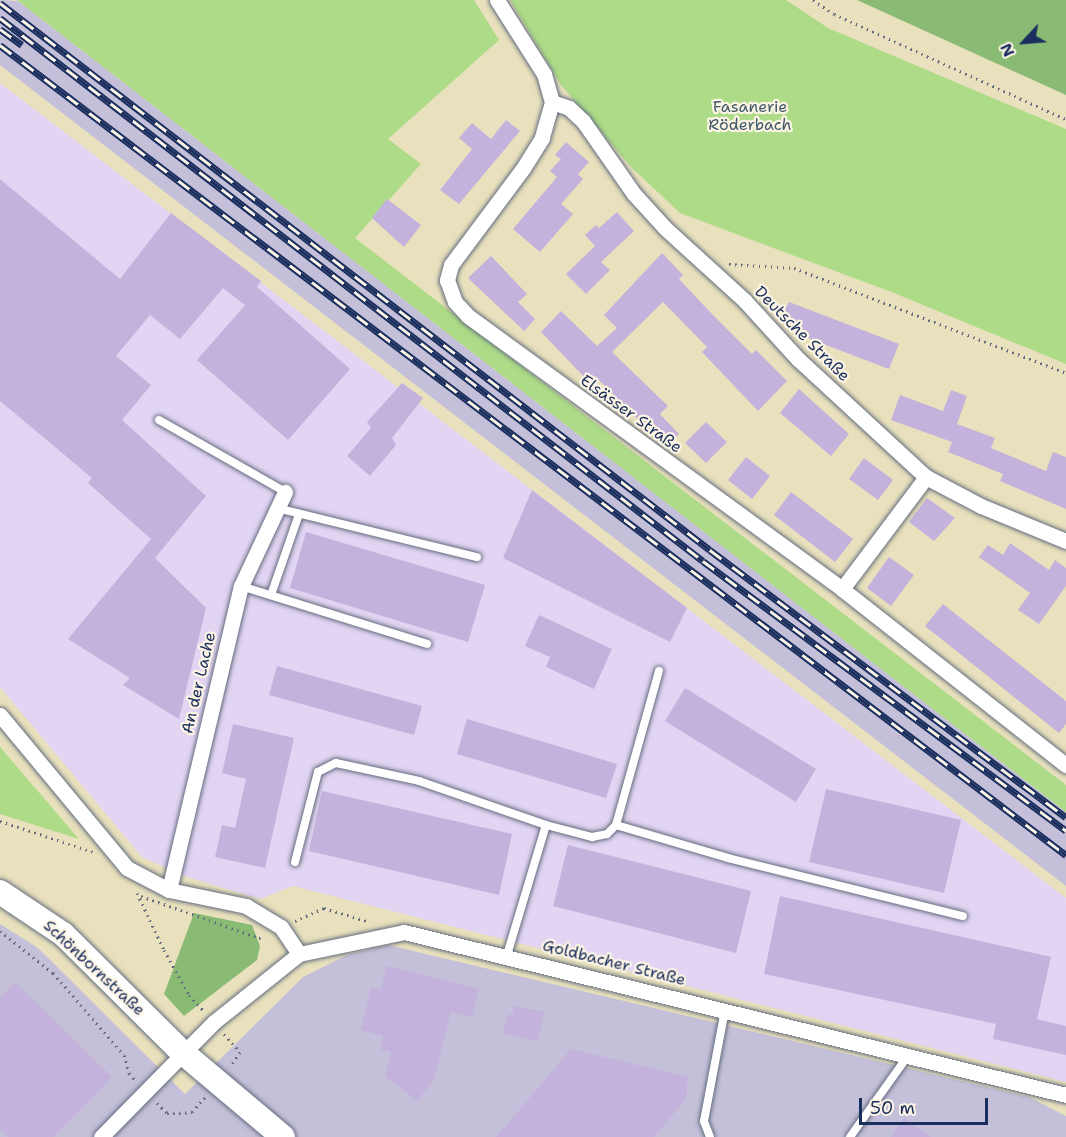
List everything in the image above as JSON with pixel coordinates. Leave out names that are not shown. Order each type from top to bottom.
[{"type":"main road","name":"Schönbornstraße","points":[[0,892],[63,934],[216,1085],[261,1137]]},
{"type":"main road","name":"Schönbornstraße","points":[[216,1085],[283,1137]]},
{"type":"street","points":[[497,0],[544,74],[552,102]]},
{"type":"street","name":"Deutsche Straße","points":[[552,102],[568,108],[583,121],[634,194],[798,359],[927,477],[981,506],[1066,541]]},
{"type":"street","name":"Elsässer Straße","points":[[552,102],[542,138],[524,167],[451,265],[447,280],[455,302],[486,330],[842,589],[1066,765]]},
{"type":"street","points":[[842,589],[927,477]]},
{"type":"street","name":"An der Lache","points":[[169,890],[241,586],[285,492]]},
{"type":"street","points":[[0,715],[127,868],[169,890],[246,906],[281,927],[298,954]]},
{"type":"street","name":"Goldbacher Straße","points":[[100,1137],[214,1022],[298,954],[404,932],[507,955],[1066,1095]]},
{"type":"lane","points":[[159,420],[285,492]]},
{"type":"lane","points":[[277,508],[477,557]]},
{"type":"lane","points":[[270,596],[299,514]]},
{"type":"lane","points":[[241,586],[427,644]]},
{"type":"lane","points":[[295,862],[318,772],[336,763],[419,781],[546,825],[592,837],[607,834],[616,825],[658,671]]},
{"type":"lane","points":[[507,955],[546,825]]},
{"type":"lane","points":[[616,825],[728,858],[963,916]]},
{"type":"lane","points":[[710,1137],[704,1121],[725,1010]]},
{"type":"lane","points":[[850,1137],[907,1057]]},
{"type":"path","points":[[813,0],[834,14],[1066,119]]},
{"type":"path","points":[[703,263],[794,268],[1066,373]]},
{"type":"path","points":[[0,821],[98,854]]},
{"type":"path","points":[[0,931],[53,973],[124,1055],[129,1073],[167,1113],[192,1112],[216,1085],[240,1052],[189,995],[138,893]]},
{"type":"shaded area","points":[[0,0],[18,1],[1066,812],[1066,886],[0,65]]},
{"type":"shaded area","points":[[0,83],[1066,898],[1066,1082],[293,886],[260,899],[187,877],[142,857],[0,687]]},
{"type":"shaded area","points":[[0,924],[38,948],[185,1094],[303,977],[347,955],[388,945],[1029,1097],[1066,1116],[1066,1137],[0,1137]]},
{"type":"green space","points":[[17,0],[474,0],[499,40],[388,139],[421,164],[355,238],[1066,785],[1066,812]]},
{"type":"green space","name":"Fasanerie Röderbach","points":[[510,0],[786,0],[828,28],[1066,129],[1066,364],[894,293],[680,213],[632,168],[561,85]]},
{"type":"green space","points":[[857,0],[1066,0],[1066,95]]},
{"type":"green space","points":[[0,747],[79,839],[0,814]]},
{"type":"green space","points":[[194,913],[252,925],[260,946],[257,960],[184,1016],[164,994]]},
{"type":"building","points":[[506,120],[520,131],[459,204],[440,190],[472,149],[459,138],[472,123],[491,139]]},
{"type":"building","points":[[566,142],[589,162],[578,174],[583,179],[561,204],[573,214],[540,252],[513,229],[557,177],[550,171],[561,159],[555,155]]},
{"type":"building","points":[[0,179],[120,279],[171,213],[261,281],[257,287],[350,369],[288,440],[197,360],[245,305],[223,288],[180,339],[150,315],[116,356],[151,385],[122,420],[206,496],[155,558],[206,608],[179,719],[123,685],[130,678],[68,639],[151,539],[88,483],[92,478],[0,401]]},
{"type":"building","points":[[387,199],[421,225],[404,247],[372,218]]},
{"type":"building","points":[[617,212],[634,231],[601,262],[610,270],[586,294],[566,274],[595,246],[585,235],[596,225],[599,228]]},
{"type":"building","points":[[662,253],[683,275],[679,279],[713,315],[752,354],[756,350],[787,381],[758,411],[702,352],[707,347],[663,302],[612,352],[668,406],[660,414],[679,434],[665,447],[595,376],[589,382],[541,332],[561,311],[597,346],[617,328],[604,315]]},
{"type":"building","points":[[491,256],[527,294],[518,302],[535,319],[524,331],[468,278]]},
{"type":"building","points":[[789,302],[899,344],[889,369],[789,331],[781,316]]},
{"type":"building","points":[[402,383],[423,398],[392,438],[396,445],[370,476],[347,456],[371,428],[367,422]]},
{"type":"building","points":[[799,389],[849,434],[831,456],[780,413]]},
{"type":"building","points":[[951,390],[967,396],[957,424],[995,438],[991,448],[1046,471],[1053,452],[1066,457],[1066,509],[1000,481],[1003,474],[948,452],[952,442],[891,420],[900,395],[943,411]]},
{"type":"building","points":[[706,422],[727,442],[706,463],[685,443]]},
{"type":"building","points":[[746,457],[770,476],[752,499],[728,480]]},
{"type":"building","points":[[864,458],[893,480],[878,500],[849,479]]},
{"type":"building","points":[[532,490],[687,608],[670,642],[503,558]]},
{"type":"building","points":[[791,492],[853,539],[835,562],[774,515]]},
{"type":"building","points":[[927,498],[955,518],[934,541],[909,522]]},
{"type":"building","points":[[306,532],[485,585],[468,642],[290,588]]},
{"type":"building","points":[[1010,543],[1049,570],[1055,560],[1066,568],[1066,586],[1039,624],[1018,610],[1030,593],[979,557],[988,545],[1003,555]]},
{"type":"building","points":[[889,557],[914,575],[891,606],[867,588]]},
{"type":"building","points":[[943,604],[1066,701],[1066,724],[1059,733],[925,626]]},
{"type":"building","points":[[539,615],[612,649],[594,689],[546,667],[550,657],[525,646]]},
{"type":"building","points":[[277,666],[422,706],[414,735],[269,695]]},
{"type":"building","points":[[685,688],[816,769],[796,802],[665,721]]},
{"type":"building","points":[[467,719],[617,764],[606,798],[457,754]]},
{"type":"building","points":[[233,724],[294,738],[265,868],[215,857],[222,825],[235,828],[246,779],[222,773]]},
{"type":"building","points":[[826,789],[961,820],[944,893],[809,862]]},
{"type":"building","points":[[322,791],[512,834],[499,895],[309,851]]},
{"type":"building","points":[[568,845],[751,891],[736,953],[553,906]]},
{"type":"building","points":[[780,896],[1051,957],[1037,1019],[1066,1026],[1066,1055],[993,1039],[996,1024],[764,974]]},
{"type":"building","points":[[387,966],[479,989],[472,1017],[451,1012],[434,1080],[417,1101],[385,1076],[391,1052],[380,1049],[383,1036],[361,1030],[371,987],[381,990]]},
{"type":"building","points":[[15,982],[112,1077],[54,1137],[8,1137],[0,1129],[0,998]]},
{"type":"building","points":[[514,1006],[544,1012],[538,1041],[503,1034],[508,1014],[513,1015]]},
{"type":"building","points":[[571,1049],[688,1077],[686,1099],[654,1137],[496,1137]]},
{"type":"building","points":[[904,1118],[931,1137],[891,1137]]},
{"type":"railway","points":[[0,3],[710,550],[1066,817]]},
{"type":"railway","points":[[0,18],[703,561],[1066,831]]},
{"type":"railway","points":[[0,29],[22,45]]},
{"type":"railway","points":[[0,45],[1066,855]]}]
